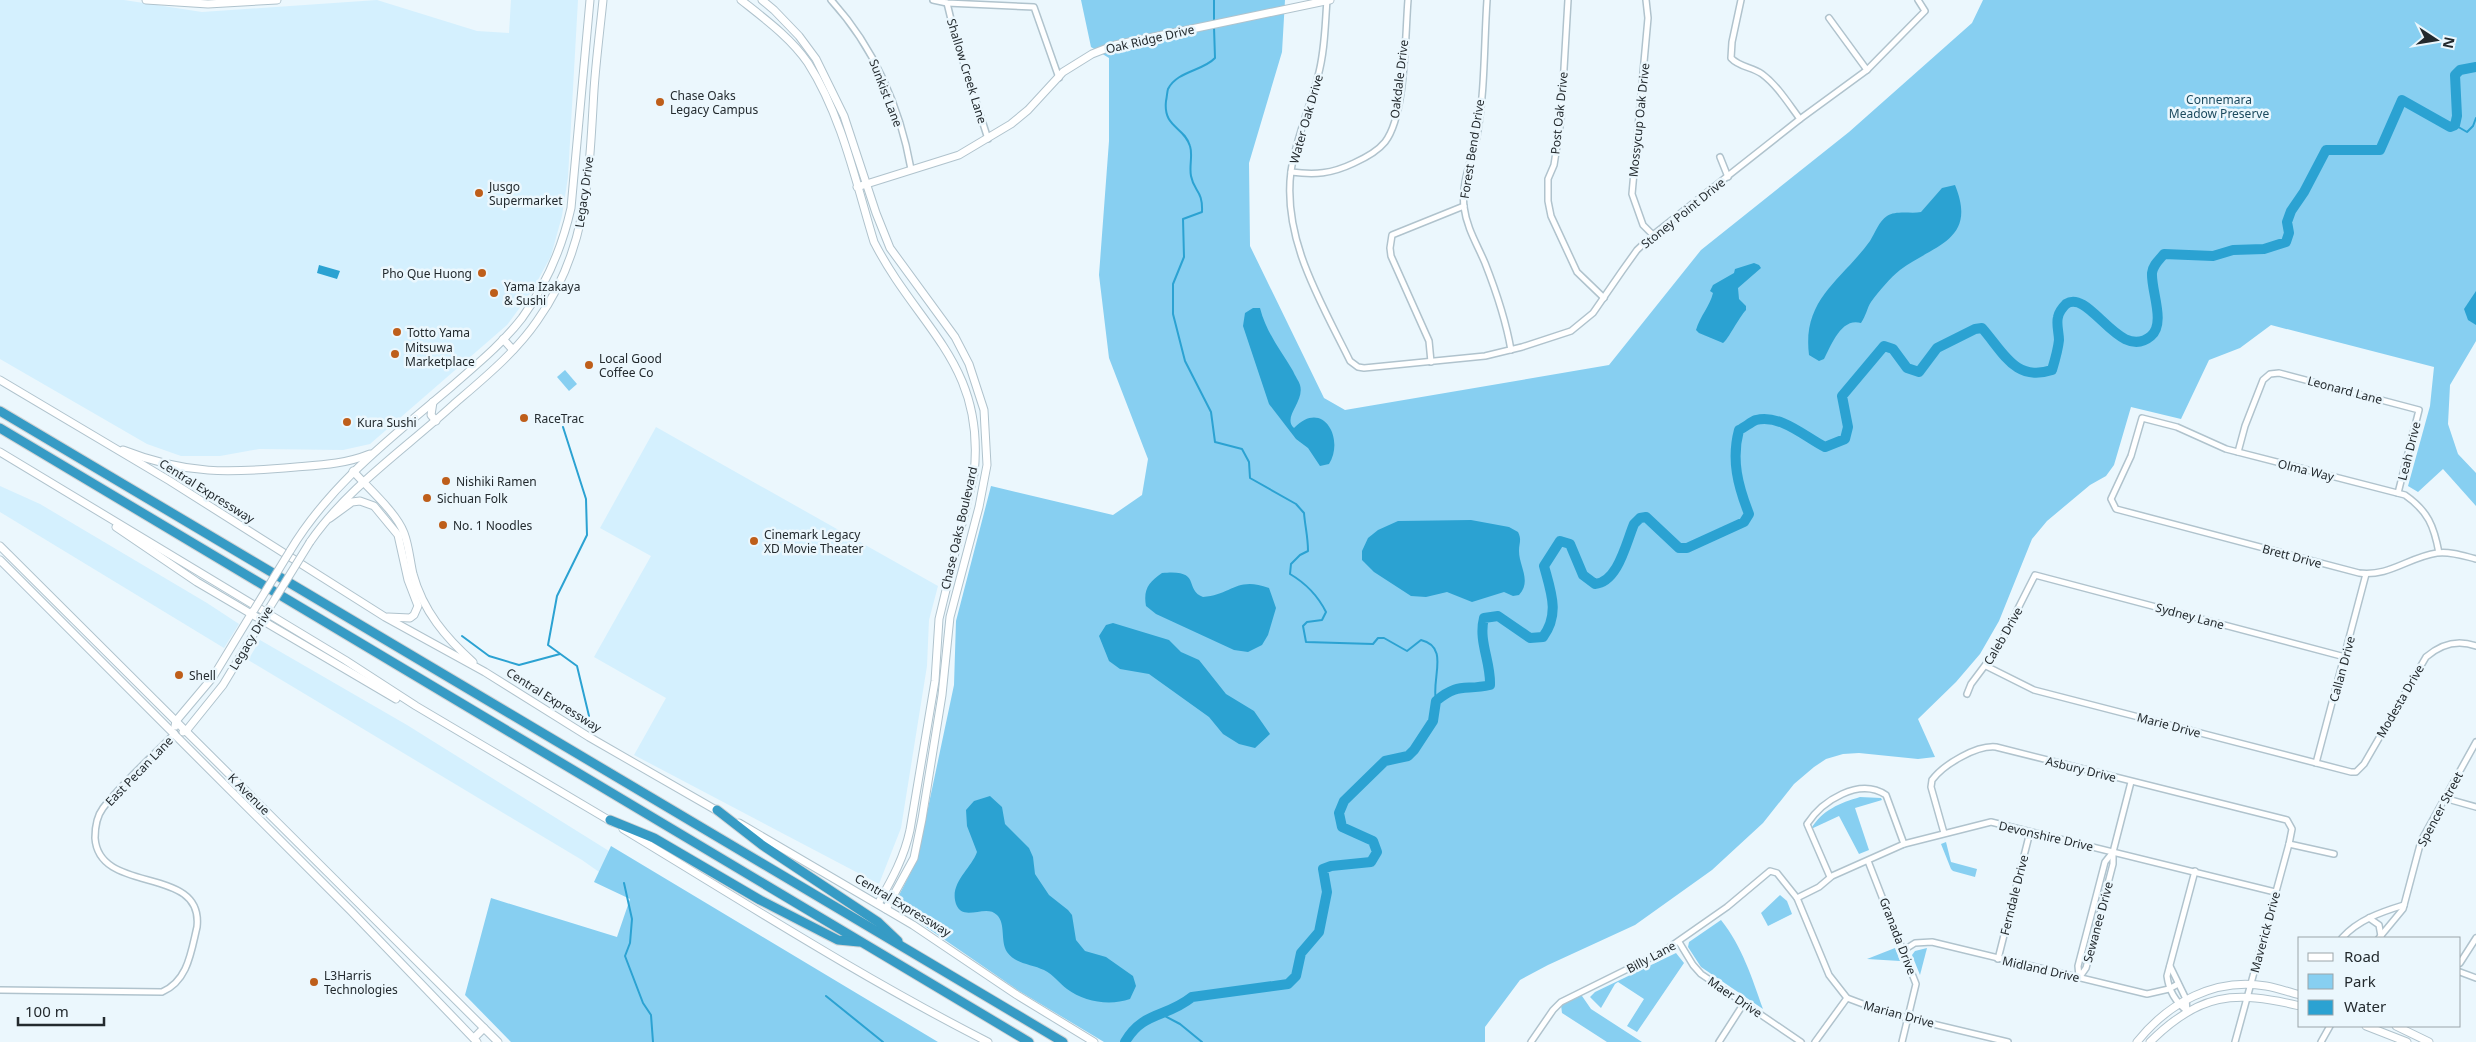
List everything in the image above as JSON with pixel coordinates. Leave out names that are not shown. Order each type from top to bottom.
[{"type":"highway","points":[[0,410],[911,954],[1063,1042]]},
{"type":"highway","points":[[0,428],[1029,1042]]},
{"type":"highway","points":[[717,810],[762,845],[878,922],[911,954]]},
{"type":"highway","points":[[610,820],[654,838],[760,900],[838,940],[861,942]]},
{"type":"main road","points":[[146,0],[208,2],[277,0]]},
{"type":"main road","name":"Legacy Drive","points":[[176,721],[213,677],[299,535],[318,509],[353,471],[503,339],[523,316],[546,278],[559,249],[568,219],[574,179],[590,0]]},
{"type":"main road","name":"Legacy Drive","points":[[186,731],[223,685],[323,522],[343,500],[436,421],[513,350],[537,321],[553,296],[569,265],[582,223],[603,0]]},
{"type":"main road","name":"Chase Oaks Boulevard","points":[[742,0],[773,25],[808,63],[828,101],[874,242],[885,263],[951,357],[966,389],[976,444],[974,474],[939,619],[935,681],[906,848],[895,876],[878,904]]},
{"type":"main road","name":"Chase Oaks Boulevard","points":[[762,0],[799,36],[816,59],[844,116],[876,213],[890,248],[955,337],[969,364],[984,410],[987,444],[984,481],[950,617],[944,682],[914,858],[886,909]]},
{"type":"main road","name":"Oak Ridge Drive","points":[[857,187],[959,155],[988,139],[1028,110],[1064,72],[1092,54],[1114,45],[1328,0]]},
{"type":"main road","points":[[808,63],[816,59]]},
{"type":"main road","points":[[579,121],[592,122]]},
{"type":"main road","points":[[568,219],[582,223]]},
{"type":"main road","points":[[503,339],[513,350]]},
{"type":"main road","name":"Central Expressway","points":[[0,380],[322,575],[385,617],[485,672],[589,737],[878,904],[1094,1042]]},
{"type":"main road","points":[[969,400],[980,398]]},
{"type":"main road","points":[[433,402],[430,415],[436,421]]},
{"type":"main road","points":[[104,442],[158,462],[212,472],[242,472],[337,464],[375,452]]},
{"type":"main road","points":[[976,444],[987,444]]},
{"type":"main road","points":[[0,452],[345,660],[439,720],[610,820],[819,949],[929,1012],[988,1042]]},
{"type":"main road","points":[[353,471],[399,523],[404,534],[414,577],[434,620],[452,643],[485,672]]},
{"type":"main road","points":[[76,498],[165,562],[264,618],[364,682],[439,720]]},
{"type":"main road","points":[[323,522],[352,502],[360,501],[374,506],[398,535],[417,610],[414,615],[406,619],[385,617]]},
{"type":"main road","name":"K Avenue","points":[[0,546],[60,608],[498,1042]]},
{"type":"main road","name":"K Avenue","points":[[0,560],[175,734],[475,1040]]},
{"type":"main road","points":[[952,562],[963,564]]},
{"type":"main road","points":[[54,615],[60,608]]},
{"type":"main road","points":[[111,670],[118,664]]},
{"type":"main road","points":[[213,677],[223,685]]},
{"type":"main road","points":[[935,681],[944,682]]},
{"type":"main road","points":[[176,721],[175,734],[186,731]]},
{"type":"main road","points":[[914,802],[924,804]]},
{"type":"main road","points":[[331,892],[338,884]]},
{"type":"main road","points":[[396,959],[404,950]]},
{"type":"main road","points":[[2137,1042],[2161,1016],[2186,999],[2208,990],[2251,984],[2298,995]]},
{"type":"main road","points":[[2150,1042],[2168,1024],[2187,1011],[2221,999],[2248,996],[2298,1006]]},
{"type":"main road","points":[[2369,1027],[2407,1042]]},
{"type":"main road","points":[[2398,1027],[2429,1042]]},
{"type":"main road","points":[[475,1040],[484,1028]]},
{"type":"street","name":"Sunkist Lane","points":[[831,0],[849,20],[877,64],[908,151],[911,169]]},
{"type":"street","points":[[933,0],[947,3],[1034,8],[1059,78]]},
{"type":"street","name":"Water Oak Drive","points":[[1328,0],[1321,62],[1291,172],[1294,224],[1297,244],[1304,266],[1350,361],[1358,367],[1364,368]]},
{"type":"street","name":"Oakdale Drive","points":[[1291,172],[1316,175],[1338,171],[1366,158],[1385,142],[1391,131],[1398,108],[1408,0]]},
{"type":"street","name":"Forest Bend Drive","points":[[1487,0],[1477,137],[1464,186],[1464,206],[1469,233],[1484,261],[1508,329],[1511,350]]},
{"type":"street","name":"Post Oak Drive","points":[[1568,0],[1561,120],[1554,165],[1548,179],[1548,201],[1551,216],[1577,272],[1604,298]]},
{"type":"street","name":"Mossycup Oak Drive","points":[[1646,0],[1648,28],[1632,194],[1643,224],[1653,235]]},
{"type":"street","points":[[1741,0],[1730,52],[1731,58],[1741,65],[1764,75],[1776,87],[1800,119]]},
{"type":"street","name":"Stoney Point Drive","points":[[1364,368],[1431,362],[1511,350],[1571,331],[1593,314],[1637,250],[1653,235],[1800,119],[1867,70],[1925,11],[1918,0]]},
{"type":"street","name":"Shallow Creek Lane","points":[[947,3],[955,36],[988,139]]},
{"type":"street","points":[[1829,18],[1867,70]]},
{"type":"street","points":[[1720,157],[1728,176]]},
{"type":"street","points":[[1431,362],[1429,341],[1392,256],[1390,241],[1392,235],[1464,206]]},
{"type":"street","name":"Leonard Lane","points":[[2238,452],[2248,417],[2264,380],[2270,374],[2279,373],[2419,410]]},
{"type":"street","name":"Leah Drive","points":[[2398,493],[2419,410]]},
{"type":"street","name":"Olma Way","points":[[2111,502],[2112,495],[2131,456],[2142,418],[2177,427],[2238,452],[2398,493],[2413,501],[2434,527],[2439,553]]},
{"type":"street","name":"Brett Drive","points":[[2111,502],[2116,509],[2366,574],[2387,572],[2418,558],[2439,553],[2476,559]]},
{"type":"street","name":"Callan Drive","points":[[2316,763],[2366,574]]},
{"type":"street","name":"Sydney Lane","points":[[2035,576],[2345,657]]},
{"type":"street","name":"Caleb Drive","points":[[1967,694],[1970,684],[1986,666],[1998,648],[2035,576]]},
{"type":"street","name":"Modesta Drive","points":[[2356,772],[2364,764],[2418,667],[2433,651],[2454,643],[2476,646]]},
{"type":"street","name":"Marie Drive","points":[[1986,666],[2034,690],[2356,772]]},
{"type":"street","name":"East Pecan Lane","points":[[0,990],[162,992],[173,987],[180,980],[197,927],[198,918],[195,906],[182,892],[133,876],[111,866],[100,852],[95,833],[102,809],[175,734]]},
{"type":"street","name":"Spencer Street","points":[[2404,905],[2421,841],[2444,798],[2474,750],[2476,742]]},
{"type":"street","name":"Asbury Drive","points":[[1944,833],[1931,788],[1932,780],[1978,748],[1996,748],[2282,818],[2290,822]]},
{"type":"street","name":"Sewanee Drive","points":[[2080,978],[2086,968],[2113,864],[2113,852],[2131,782]]},
{"type":"street","points":[[1830,877],[1807,827],[1813,814],[1836,797],[1856,790],[1880,791],[1886,794],[1904,844]]},
{"type":"street","points":[[2444,798],[2476,806]]},
{"type":"street","name":"Devonshire Drive","points":[[1797,898],[1819,887],[1830,877],[1904,844],[1991,822],[2275,892]]},
{"type":"street","name":"Maverick Drive","points":[[2235,1042],[2289,844],[2292,829],[2290,822]]},
{"type":"street","name":"Ferndale Drive","points":[[1998,959],[2030,832]]},
{"type":"street","points":[[2289,844],[2334,854]]},
{"type":"street","name":"Sewanee Drive","points":[[2080,978],[2078,966],[2105,862],[2113,852]]},
{"type":"street","name":"Granada Drive","points":[[1868,861],[1916,984],[1902,1042]]},
{"type":"street","name":"Marian Drive","points":[[1774,871],[1797,898],[1829,975],[1847,998],[1887,1013],[2008,1042]]},
{"type":"street","name":"Billy Lane","points":[[1531,1042],[1553,1010],[1568,997],[1642,964],[1679,942],[1727,907],[1766,872],[1774,871]]},
{"type":"street","points":[[2187,1011],[2178,1004],[2169,989],[2167,976],[2194,872]]},
{"type":"street","points":[[2343,937],[2354,926],[2369,918],[2404,905]]},
{"type":"street","points":[[2380,937],[2404,905]]},
{"type":"street","points":[[2369,918],[2379,925],[2380,937]]},
{"type":"street","points":[[2461,961],[2476,938]]},
{"type":"street","name":"Maer Drive","points":[[1679,942],[1701,974],[1801,1042]]},
{"type":"street","name":"Midland Drive","points":[[1904,950],[1916,943],[1932,942],[2147,994],[2169,989],[2178,984]]},
{"type":"street","points":[[2170,966],[2186,999],[2187,1011]]},
{"type":"street","points":[[2461,972],[2476,978]]},
{"type":"street","points":[[1815,1042],[1847,998]]},
{"type":"street","points":[[1719,1042],[1744,1003]]},
{"type":"street","points":[[2321,1042],[2329,1027]]},
{"type":"shaded area","points":[[0,0],[124,0],[202,12],[377,0],[477,31],[509,33],[511,0],[578,0],[568,177],[562,216],[551,256],[532,291],[507,325],[370,444],[343,450],[259,449],[220,456],[181,456],[147,444],[0,359]]},
{"type":"shaded area","points":[[656,427],[938,586],[929,620],[927,666],[901,828],[879,884],[634,755],[666,698],[594,657],[651,556],[600,528]]},
{"type":"shaded area","points":[[0,486],[40,504],[239,624],[224,648],[0,512]]},
{"type":"shaded area","points":[[260,640],[407,725],[609,851],[673,924],[582,860],[248,660]]},
{"type":"green space","name":"Connemara Meadow Preserve","points":[[1081,0],[1285,0],[1282,52],[1249,163],[1250,246],[1324,398],[1345,410],[1609,365],[1701,250],[1849,132],[1972,23],[1983,0],[2476,0],[2476,341],[2450,385],[2448,424],[2458,454],[2476,473],[2476,506],[2443,469],[2418,492],[2408,486],[2430,406],[2434,367],[2271,325],[2240,348],[2209,360],[2181,419],[2131,407],[2114,465],[2106,476],[2090,485],[2047,521],[2032,539],[1999,621],[1980,654],[1956,682],[1918,719],[1935,757],[1918,759],[1859,753],[1843,754],[1826,759],[1794,784],[1763,823],[1712,870],[1635,925],[1520,980],[1485,1027],[1485,1042],[1104,1042],[1019,991],[894,905],[917,860],[954,685],[956,621],[991,486],[1113,515],[1142,495],[1148,459],[1109,358],[1099,275],[1109,141],[1109,58],[1091,47]]},
{"type":"green space","points":[[565,370],[577,384],[569,391],[557,377]]},
{"type":"green space","points":[[1860,797],[1881,798],[1882,800],[1855,808],[1869,850],[1859,854],[1839,816],[1811,829],[1820,817],[1832,808]]},
{"type":"green space","points":[[1946,842],[1951,862],[1977,869],[1975,877],[1951,869],[1941,844]]},
{"type":"green space","points":[[611,846],[938,1042],[511,1042],[465,995],[491,898],[617,937],[630,899],[594,882]]},
{"type":"green space","points":[[1780,895],[1787,901],[1792,914],[1768,926],[1761,913]]},
{"type":"green space","points":[[1721,920],[1741,951],[1763,1009],[1701,967],[1688,947],[1689,942]]},
{"type":"green space","points":[[1895,948],[1900,961],[1867,959]]},
{"type":"green space","points":[[1927,948],[1920,975],[1912,955],[1915,951]]},
{"type":"green space","points":[[1676,953],[1684,963],[1637,1032],[1627,1026],[1644,999],[1618,982],[1601,1008],[1590,997],[1595,992]]},
{"type":"green space","points":[[1577,995],[1582,996],[1591,1009],[1642,1042],[1607,1042],[1562,1013],[1561,1005]]},
{"type":"water","points":[[1955,185],[1961,204],[1961,218],[1956,230],[1949,239],[1913,261],[1892,277],[1871,302],[1861,323],[1854,322],[1842,328],[1824,359],[1819,361],[1809,355],[1808,336],[1818,305],[1826,292],[1870,241],[1882,221],[1887,216],[1895,213],[1921,212],[1942,188]]},
{"type":"water","points":[[1754,263],[1761,268],[1738,288],[1739,299],[1746,306],[1746,310],[1725,341],[1723,343],[1699,333],[1696,330],[1712,298],[1713,293],[1710,291],[1713,285],[1734,273],[1735,269]]},
{"type":"water","points":[[319,265],[340,271],[337,279],[317,273]]},
{"type":"water","points":[[2476,291],[2476,325],[2468,320],[2464,309]]},
{"type":"water","points":[[1253,308],[1260,308],[1270,333],[1299,383],[1301,391],[1292,414],[1291,424],[1294,428],[1304,420],[1314,417],[1328,425],[1333,434],[1333,454],[1329,464],[1320,466],[1308,448],[1296,439],[1269,404],[1243,326],[1245,313]]},
{"type":"water","points":[[1471,520],[1509,527],[1518,532],[1520,539],[1519,551],[1525,579],[1523,590],[1519,595],[1513,596],[1504,592],[1472,602],[1447,592],[1426,597],[1411,596],[1374,572],[1362,560],[1362,551],[1368,538],[1378,530],[1398,521]]},
{"type":"water","points":[[1162,573],[1183,574],[1188,577],[1197,594],[1203,597],[1213,596],[1241,585],[1249,584],[1269,588],[1276,608],[1268,635],[1262,645],[1248,652],[1234,650],[1156,614],[1146,606],[1145,595],[1150,583]]},
{"type":"water","points":[[1113,623],[1169,640],[1181,652],[1199,660],[1226,694],[1254,711],[1270,734],[1255,748],[1239,744],[1223,734],[1209,717],[1149,674],[1120,669],[1109,661],[1099,636],[1106,625]]},
{"type":"water","points":[[990,796],[1002,807],[1005,824],[1029,848],[1033,857],[1035,874],[1049,895],[1072,915],[1076,940],[1085,951],[1106,957],[1133,976],[1136,986],[1130,999],[1106,1002],[1081,997],[1064,987],[1048,972],[1010,956],[1005,948],[1001,923],[997,915],[987,911],[969,913],[959,909],[956,904],[955,889],[977,852],[967,826],[966,810],[974,801]]},
{"type":"waterway","points":[[1214,0],[1214,23]]},
{"type":"waterway","points":[[1214,27],[1215,58],[1204,66],[1177,78],[1168,89],[1166,101],[1168,117],[1187,139],[1190,146],[1191,176],[1200,195],[1202,205],[1202,212],[1183,219],[1184,257],[1173,284],[1173,314],[1185,361],[1211,412],[1215,442],[1242,449],[1249,462],[1250,478],[1296,504],[1304,513],[1308,551],[1300,555],[1291,564],[1290,574],[1311,591],[1326,612],[1322,620],[1307,622],[1303,626],[1306,642],[1373,644],[1378,638],[1384,638],[1407,651],[1421,640],[1430,644],[1435,649],[1438,664],[1436,701]]},
{"type":"waterway","points":[[1125,1042],[1139,1025],[1173,1009],[1192,997],[1288,984],[1296,976],[1301,953],[1319,932],[1327,892],[1323,869],[1331,866],[1371,862],[1377,852],[1373,841],[1342,827],[1339,813],[1344,801],[1385,761],[1408,756],[1414,750],[1433,721],[1436,701],[1456,689],[1490,685],[1483,635],[1484,618],[1498,616],[1530,638],[1543,637],[1553,611],[1544,566],[1560,541],[1570,544],[1583,575],[1595,584],[1603,582],[1615,569],[1634,524],[1640,518],[1646,517],[1679,548],[1687,548],[1744,522],[1749,514],[1737,473],[1736,452],[1739,430],[1756,420],[1765,419],[1784,423],[1825,447],[1845,439],[1848,427],[1842,396],[1884,346],[1893,349],[1907,368],[1919,372],[1937,348],[1975,329],[1982,328],[2011,363],[2019,369],[2039,373],[2052,370],[2059,340],[2057,323],[2059,315],[2066,304],[2075,302],[2085,306],[2116,334],[2128,340],[2139,342],[2151,336],[2155,330],[2158,315],[2152,273],[2155,265],[2164,254],[2213,256],[2233,250],[2264,249],[2286,242],[2289,233],[2287,222],[2291,211],[2304,192],[2326,150],[2380,150],[2402,100],[2450,127],[2455,125],[2457,116],[2455,75],[2460,70],[2476,67]]},
{"type":"waterway","points":[[2455,125],[2467,132],[2473,126],[2476,118]]},
{"type":"waterway","points":[[563,427],[586,499],[587,535],[557,596],[548,645],[577,666],[589,716]]},
{"type":"waterway","points":[[462,636],[489,656],[519,665],[560,654]]},
{"type":"waterway","points":[[624,883],[632,919],[630,943],[625,956],[643,1003],[651,1015],[653,1042]]},
{"type":"waterway","points":[[826,996],[883,1042]]},
{"type":"waterway","points":[[1161,1014],[1180,1024],[1202,1042]]},
{"type":"place","name":"Chase Oaks Legacy Campus","points":[[660,102]]},
{"type":"place","name":"Jusgo Supermarket","points":[[479,193]]},
{"type":"place","name":"Pho Que Huong","points":[[482,273]]},
{"type":"place","name":"Yama Izakaya & Sushi","points":[[494,293]]},
{"type":"place","name":"Totto Yama","points":[[397,332]]},
{"type":"place","name":"Mitsuwa Marketplace","points":[[395,354]]},
{"type":"place","name":"Local Good Coffee Co","points":[[589,365]]},
{"type":"place","name":"RaceTrac","points":[[524,418]]},
{"type":"place","name":"Kura Sushi","points":[[347,422]]},
{"type":"place","name":"Nishiki Ramen","points":[[446,481]]},
{"type":"place","name":"Sichuan Folk","points":[[427,498]]},
{"type":"place","name":"No. 1 Noodles","points":[[443,525]]},
{"type":"place","name":"Cinemark Legacy XD Movie Theater","points":[[754,541]]},
{"type":"place","name":"Shell","points":[[179,675]]},
{"type":"place","name":"L3Harris Technologies","points":[[314,982]]}]
